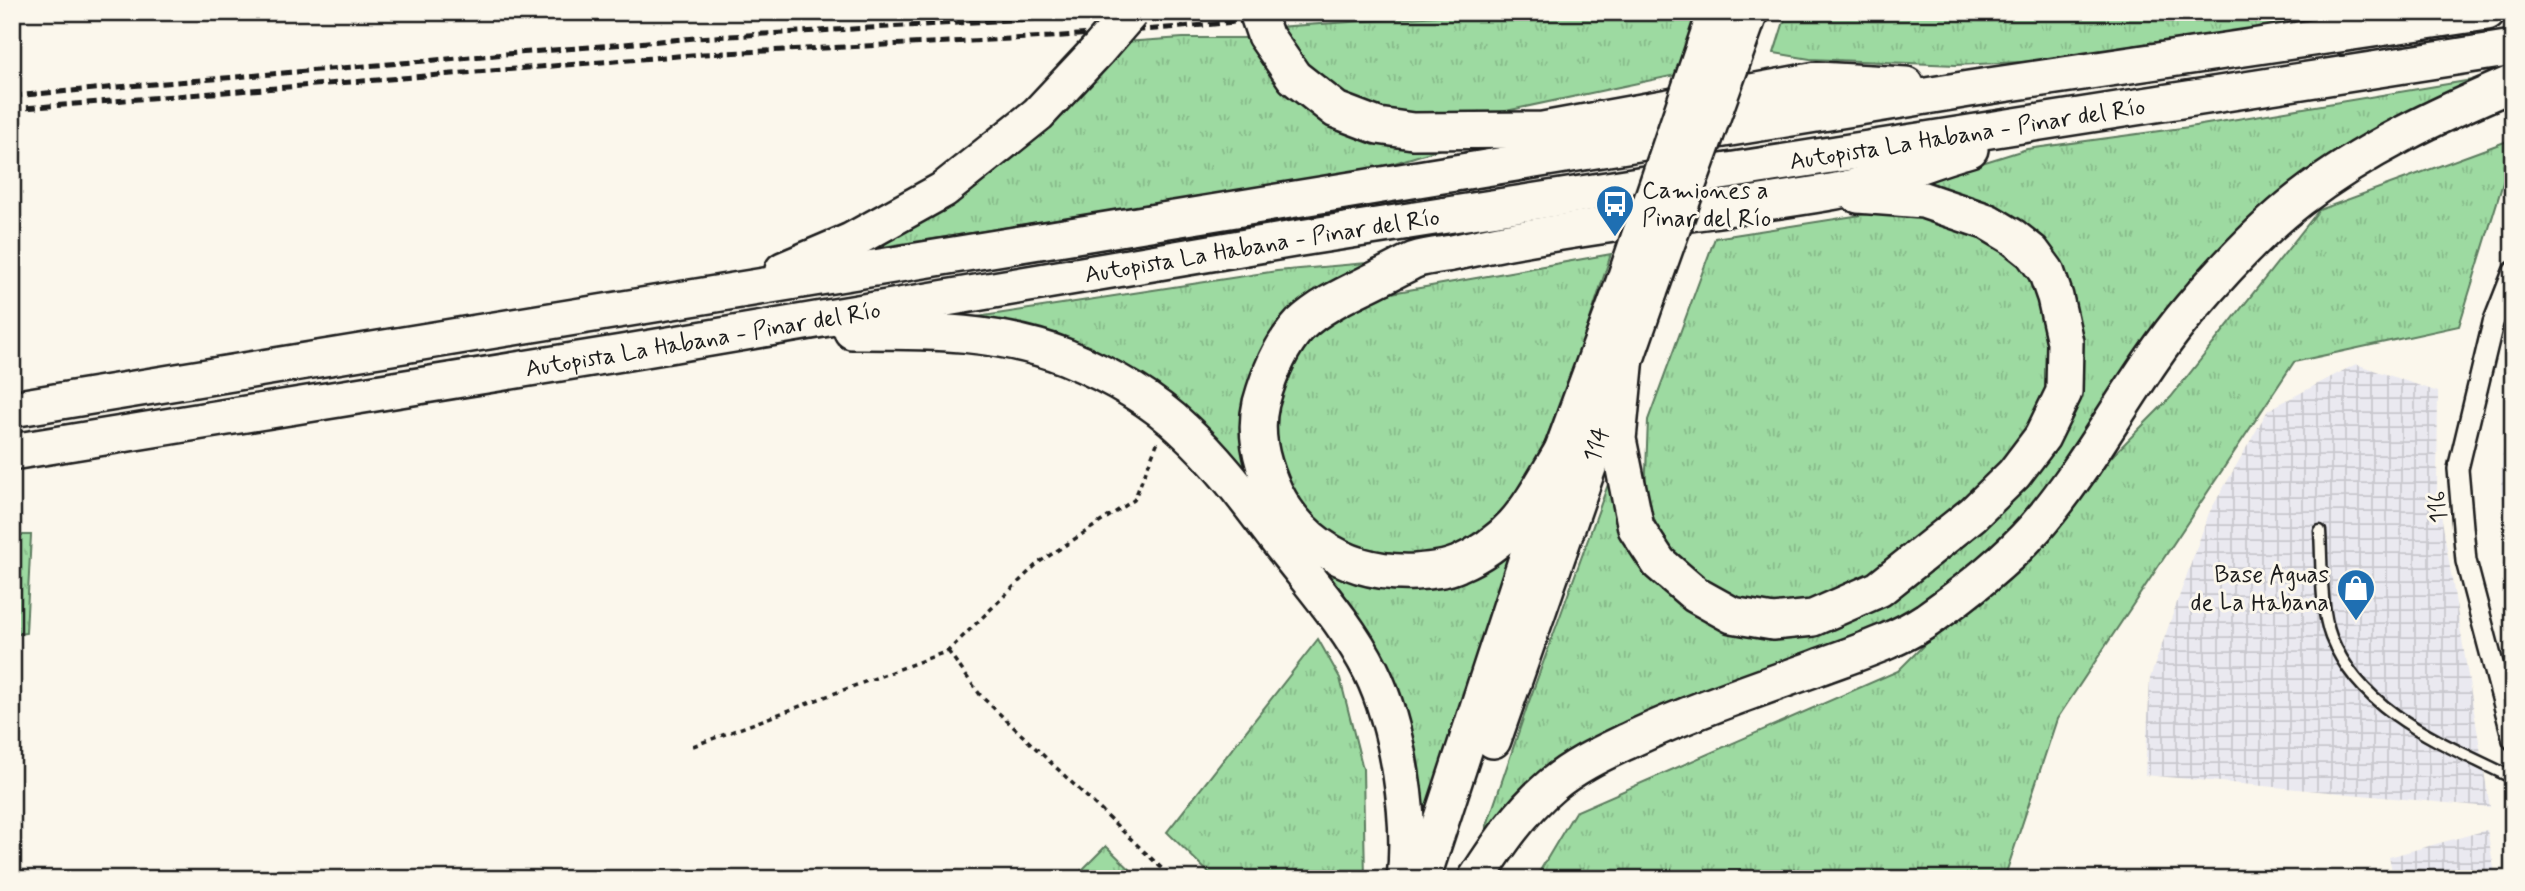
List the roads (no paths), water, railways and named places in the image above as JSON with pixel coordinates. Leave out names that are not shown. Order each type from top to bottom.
[{"type":"highway","points":[[722,295],[851,241],[943,190],[1038,114],[1131,12]]},
{"type":"highway","name":"114","points":[[1445,879],[1626,356],[1636,289],[1716,12]]},
{"type":"highway","name":"114","points":[[1422,879],[1562,451],[1636,289],[1750,12]]},
{"type":"highway","name":"Autopista La Habana - Pinar del Río","points":[[12,409],[1969,89],[2487,12]]},
{"type":"highway","points":[[1261,24],[1294,77],[1336,110],[1378,126],[1424,131],[1543,130],[1817,80],[1969,89]]},
{"type":"highway","name":"Autopista La Habana - Pinar del Río","points":[[12,452],[765,330],[1294,239],[2513,48]]},
{"type":"highway","points":[[1476,879],[1522,814],[1553,784],[1587,760],[1671,721],[1883,643],[1924,622],[1964,592],[1999,564],[2035,528],[2089,456],[2189,310],[2266,228],[2300,198],[2368,152],[2444,113],[2513,83]]},
{"type":"highway","points":[[1562,451],[1508,534],[1456,566],[1426,571],[1384,572],[1357,565],[1329,552],[1304,533],[1281,504],[1270,481],[1259,446],[1257,428],[1267,385],[1286,341],[1303,323],[1342,296],[1416,260],[1516,240],[1830,192],[1895,176],[1960,152],[2127,107]]},
{"type":"highway","points":[[1477,169],[1543,130]]},
{"type":"highway","points":[[1626,356],[1618,439],[1636,528],[1659,564],[1696,596],[1732,615],[1773,622],[1792,621],[1813,618],[1852,602],[1879,589],[1901,573],[1973,514],[2014,474],[2042,437],[2064,392],[2065,342],[2046,271],[2032,252],[2012,237],[1988,222],[1923,200],[1830,192]]},
{"type":"highway","points":[[1294,239],[1516,240]]},
{"type":"highway","points":[[765,330],[945,332],[1024,343],[1068,358],[1101,374],[1144,398],[1182,427],[1237,488],[1335,614],[1371,671],[1396,745],[1405,819],[1405,879]]},
{"type":"street","name":"116","points":[[2513,272],[2493,323],[2458,469],[2466,561],[2513,740]]},
{"type":"lane","points":[[2320,531],[2323,596],[2331,636],[2350,674],[2372,697],[2418,731],[2513,778]]},
{"type":"railway","points":[[12,96],[695,38],[1150,12]]},
{"type":"railway","points":[[12,109],[703,54],[1050,37],[1340,12]]},
{"type":"place","name":"Camiones a Pinar del Río","points":[[1615,238]]},
{"type":"place","name":"Base Aguas de La Habana","points":[[2356,622]]}]
